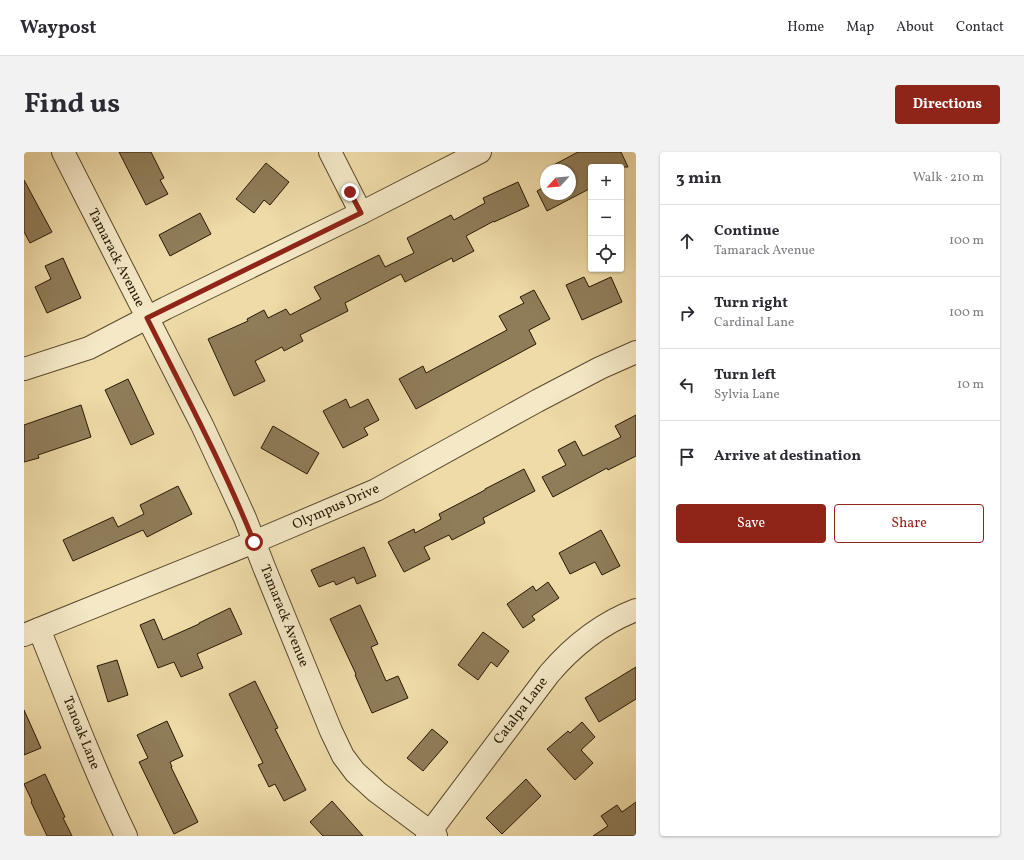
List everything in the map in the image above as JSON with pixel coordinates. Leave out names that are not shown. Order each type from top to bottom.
[{"type":"street","name":"Tamarack Avenue","points":[[62,152],[202,425],[238,504],[331,731],[343,756],[355,772],[377,792],[431,835]]},
{"type":"street","points":[[330,152],[361,213]]},
{"type":"street","points":[[24,369],[89,348],[361,213],[480,152]]},
{"type":"street","name":"Olympus Drive","points":[[31,632],[254,542],[376,490],[537,401],[600,368],[636,352]]},
{"type":"street","name":"Catalpa Lane","points":[[431,835],[557,664],[590,635],[615,619],[636,610]]},
{"type":"street","name":"Tanoak Lane","points":[[31,632],[85,745],[126,836]]},
{"type":"building","points":[[119,152],[151,152],[164,178],[160,180],[168,194],[146,205]]},
{"type":"building","points":[[578,152],[621,152],[628,167],[624,167],[624,164],[588,164],[588,190],[576,196],[576,164],[556,164]]},
{"type":"building","points":[[266,163],[289,182],[270,205],[264,200],[254,213],[236,199]]},
{"type":"building","points":[[24,180],[52,232],[30,243],[24,232]]},
{"type":"building","points":[[518,182],[529,206],[494,221],[466,236],[474,251],[453,262],[452,258],[405,282],[401,274],[345,303],[348,311],[300,335],[303,341],[284,351],[282,347],[255,361],[265,381],[234,396],[208,339],[248,321],[247,319],[264,310],[268,318],[286,309],[290,315],[321,299],[314,287],[379,255],[385,267],[414,253],[407,238],[451,215],[454,220],[485,203],[483,198]]},
{"type":"building","points":[[540,189],[540,197],[537,191]]},
{"type":"building","points":[[542,200],[568,200],[547,211]]},
{"type":"building","points":[[200,213],[211,234],[170,256],[159,235]]},
{"type":"building","points":[[63,258],[81,298],[47,313],[35,287],[51,279],[45,266]]},
{"type":"building","points":[[584,277],[589,287],[611,277],[622,302],[582,320],[566,285]]},
{"type":"building","points":[[534,290],[550,319],[529,330],[536,344],[416,409],[399,379],[423,366],[426,373],[507,330],[499,316],[524,303],[520,297]]},
{"type":"building","points":[[128,379],[154,434],[131,445],[105,390]]},
{"type":"building","points":[[346,399],[350,408],[368,399],[379,420],[364,428],[368,435],[343,448],[323,411]]},
{"type":"building","points":[[81,405],[91,437],[38,455],[39,458],[24,462],[24,425]]},
{"type":"building","points":[[636,415],[636,456],[608,470],[607,468],[553,497],[542,477],[566,465],[558,450],[575,441],[583,456],[621,437],[615,426]]},
{"type":"building","points":[[273,426],[319,453],[307,474],[261,448]]},
{"type":"building","points":[[524,469],[535,491],[483,518],[485,523],[452,540],[449,535],[424,547],[430,559],[404,572],[388,542],[414,529],[415,533],[441,519],[439,514]]},
{"type":"building","points":[[178,486],[192,514],[147,537],[143,530],[73,561],[63,540],[113,517],[118,527],[144,514],[140,505]]},
{"type":"building","points":[[601,530],[620,566],[602,575],[595,562],[570,574],[559,553]]},
{"type":"building","points":[[364,547],[376,576],[357,584],[354,577],[336,585],[334,581],[319,587],[311,570]]},
{"type":"building","points":[[548,582],[559,598],[532,616],[535,620],[523,628],[507,604],[533,586],[536,591]]},
{"type":"building","points":[[360,605],[378,644],[371,647],[386,681],[398,676],[408,698],[372,713],[355,675],[356,674],[330,619]]},
{"type":"building","points":[[230,608],[242,634],[197,654],[203,668],[181,677],[174,662],[158,668],[140,625],[154,619],[163,640]]},
{"type":"building","points":[[483,632],[509,651],[497,667],[491,662],[478,680],[458,665]]},
{"type":"building","points":[[117,660],[128,695],[108,702],[97,666]]},
{"type":"building","points":[[636,667],[636,699],[599,722],[585,698]]},
{"type":"building","points":[[255,681],[278,728],[275,729],[306,790],[284,801],[275,784],[269,787],[258,765],[263,763],[229,694]]},
{"type":"building","points":[[24,710],[41,748],[24,755]]},
{"type":"building","points":[[167,721],[183,756],[170,762],[171,767],[198,822],[174,834],[139,762],[148,758],[137,735]]},
{"type":"building","points":[[582,722],[595,737],[581,750],[593,763],[575,780],[547,749],[568,731],[570,733]]},
{"type":"building","points":[[432,729],[448,742],[423,771],[407,758]]},
{"type":"building","points":[[45,774],[72,836],[47,836],[31,802],[32,801],[24,784]]},
{"type":"building","points":[[526,779],[541,796],[502,834],[486,818]]},
{"type":"building","points":[[332,801],[363,836],[323,836],[310,822]]},
{"type":"building","points":[[636,802],[636,836],[593,836],[608,826],[601,816],[617,805],[622,812]]},
{"type":"route","points":[[254,542],[245,518],[202,425],[147,318],[361,213],[350,192]]}]
